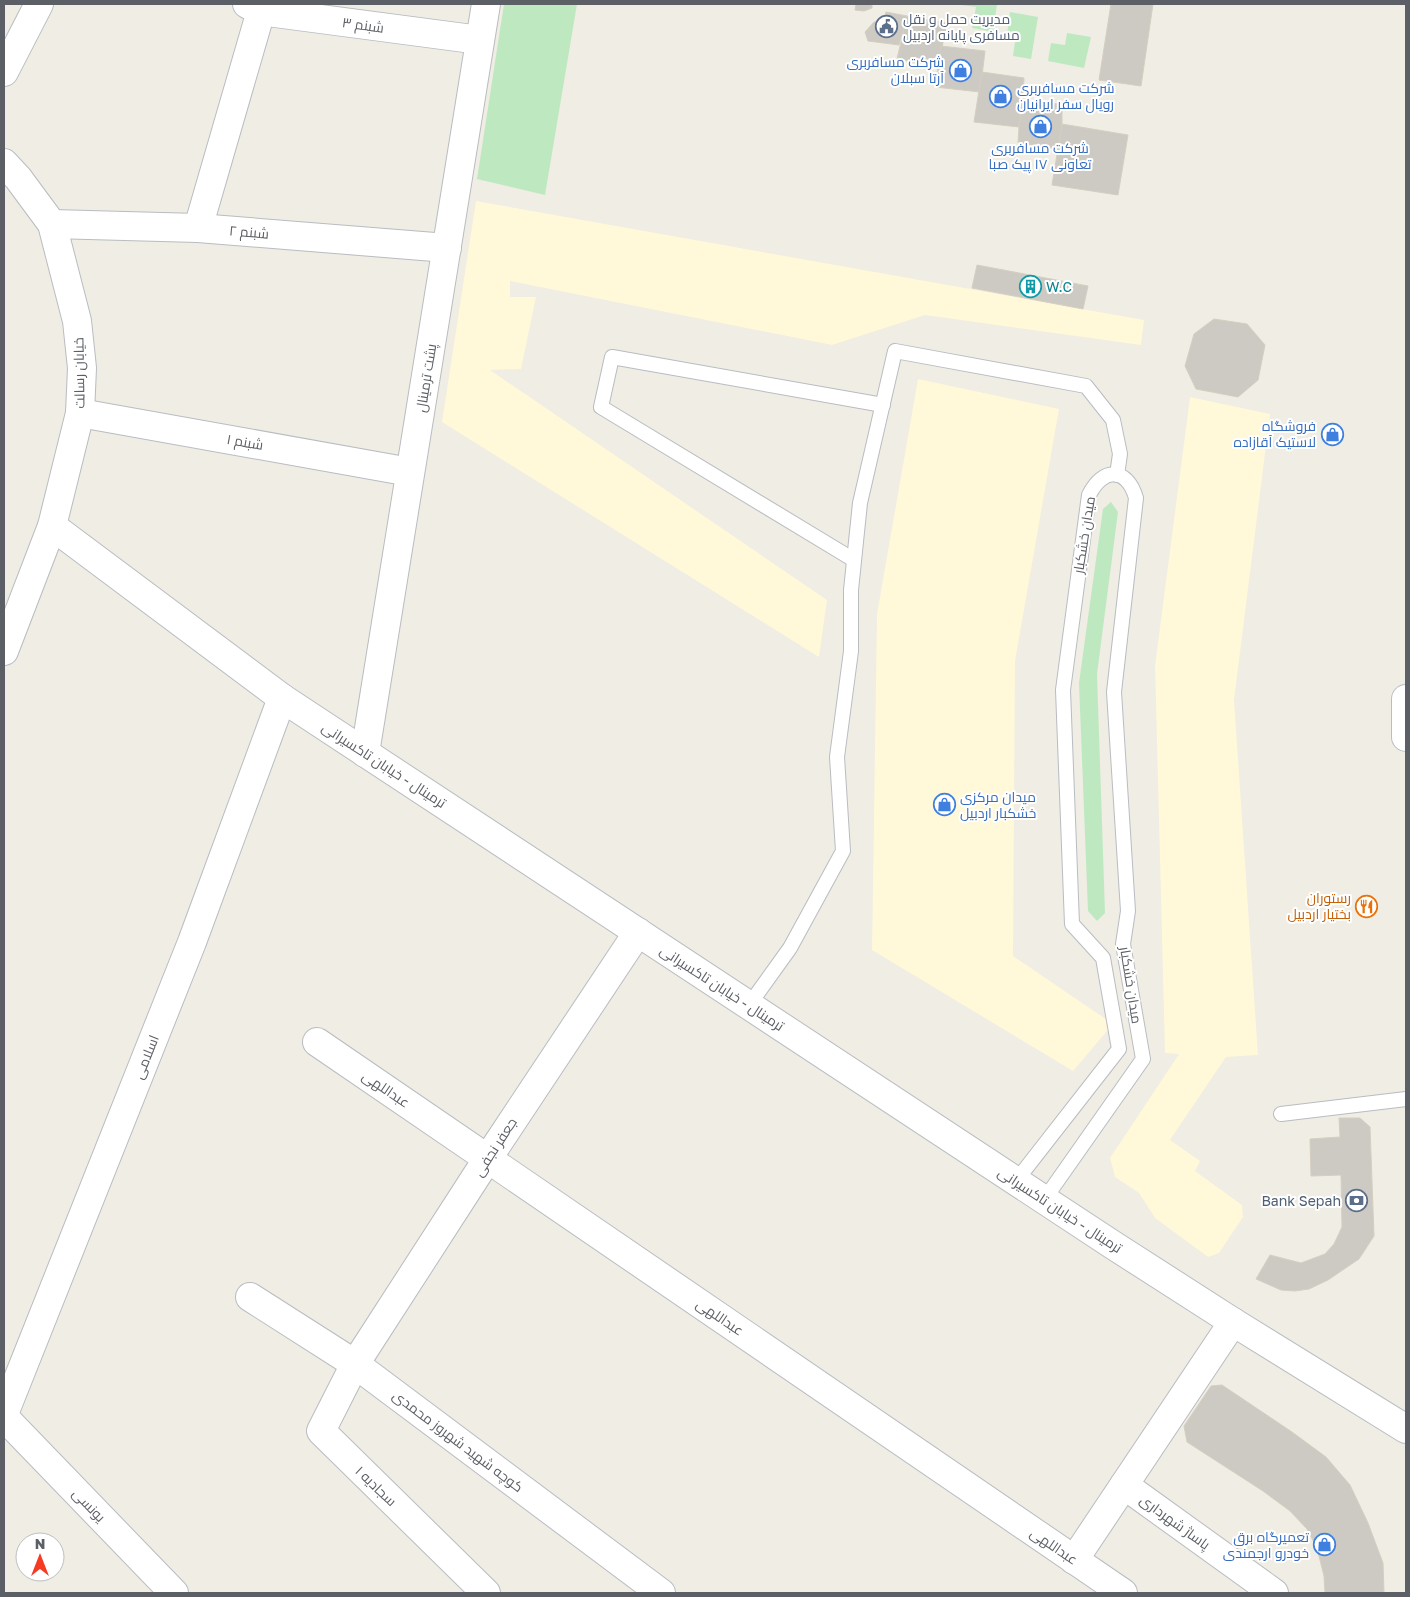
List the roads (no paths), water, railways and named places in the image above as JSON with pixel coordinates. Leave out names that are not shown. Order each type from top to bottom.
[{"type":"street","points":[[4,72],[39,4]]},
{"type":"street","name":"پشت ترمینال","points":[[365,753],[486,4]]},
{"type":"street","points":[[198,228],[257,6]]},
{"type":"street","name":"شبنم ۳","points":[[257,6],[480,40]]},
{"type":"street","name":"خیابان رسالت","points":[[4,163],[18,178],[52,224],[77,321],[82,368],[80,412],[52,526],[4,651]]},
{"type":"street","name":"شبنم ۲","points":[[52,224],[198,228],[447,248]]},
{"type":"street","name":"شبنم ۱","points":[[80,412],[410,472]]},
{"type":"street","name":"ترمینال - خیابان تاکسیرانی","points":[[52,526],[282,698],[1044,1200],[1233,1322],[1406,1428]]},
{"type":"street","name":"اسلامی","points":[[4,1415],[192,942],[282,698]]},
{"type":"street","points":[[1406,699],[1406,737]]},
{"type":"street","name":"جعفر نجفی","points":[[355,1364],[488,1158],[638,932]]},
{"type":"street","name":"عبداللهی","points":[[317,1042],[1123,1593]]},
{"type":"street","name":"کوچه شهید شهروز محمدی","points":[[250,1297],[355,1364],[661,1593]]},
{"type":"street","points":[[1074,1560],[1233,1322]]},
{"type":"street","name":"سجادیه ۱","points":[[355,1364],[320,1431],[486,1593]]},
{"type":"street","name":"یونسی","points":[[4,1415],[174,1593]]},
{"type":"street","name":"پاساژ شهرداری","points":[[1124,1485],[1274,1593]]},
{"type":"lane","points":[[749,1005],[790,948],[843,851],[837,757],[851,652],[851,590],[854,560],[860,503],[895,351],[1086,386],[1113,420],[1120,454],[1117,475]]},
{"type":"lane","points":[[854,560],[601,407],[612,357],[883,405]]},
{"type":"lane","name":"میدان خشکبار","points":[[1016,1181],[1119,1049],[1103,958],[1072,924],[1063,690],[1089,495],[1094,484],[1102,478],[1111,475],[1122,475],[1133,488],[1136,498],[1114,692],[1128,911],[1123,944],[1143,1059],[1044,1200]]},
{"type":"lane","points":[[1280,1114],[1406,1099]]},
{"type":"place","name":"مدیریت حمل و نقل مسافری پایانه اردبیل","points":[[887,27]]},
{"type":"place","name":"شرکت مسافربری آرتا سبلان","points":[[960,70]]},
{"type":"place","name":"شرکت مسافربری رویال سفر ایرانیان","points":[[1001,96]]},
{"type":"place","name":"شرکت مسافربری تعاونی ۱۷ پیک صبا","points":[[1040,126]]},
{"type":"place","name":"W.C","points":[[1030,287]]},
{"type":"place","name":"فروشگاه لاستیک آقازاده","points":[[1332,434]]},
{"type":"place","name":"میدان مرکزی خشکبار اردبیل","points":[[944,805]]},
{"type":"place","name":"رستوران بختیار اردبیل","points":[[1367,906]]},
{"type":"place","name":"Bank Sepah","points":[[1357,1201]]},
{"type":"place","name":"تعمیرگاه برق خودرو ارجمندی","points":[[1325,1545]]}]
